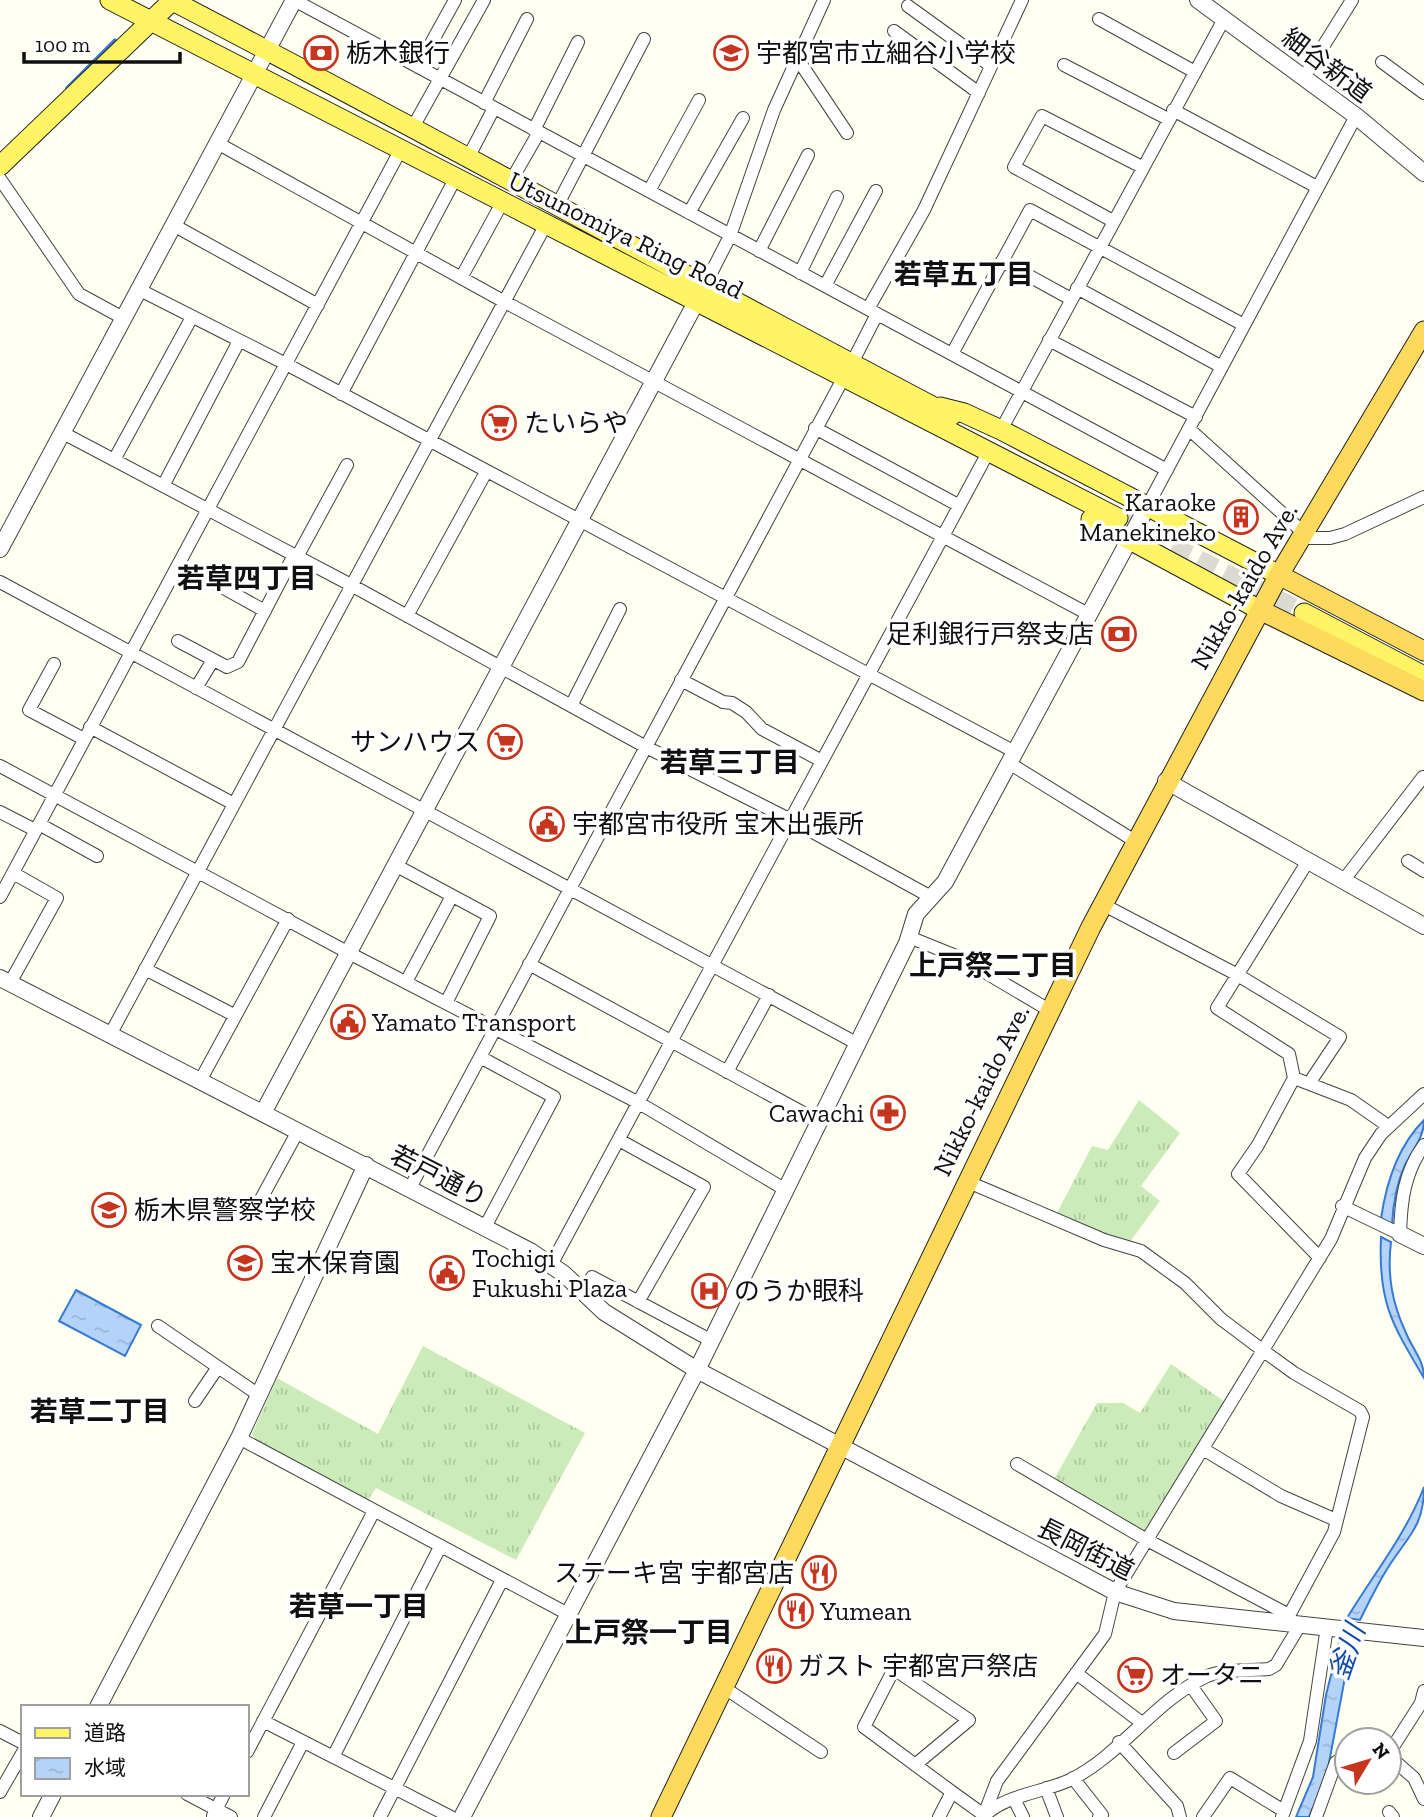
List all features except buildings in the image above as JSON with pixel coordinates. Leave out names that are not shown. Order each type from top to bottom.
[{"type":"highway","name":"Nikko-kaido Ave.","points":[[661,1817],[1102,904],[1259,610],[1424,331]]},
{"type":"highway","points":[[1279,575],[1424,651]]},
{"type":"highway","points":[[1259,610],[1424,691]]},
{"type":"main road","name":"Utsunomiya Ring Road","points":[[110,0],[545,226],[701,292]]},
{"type":"main road","name":"Utsunomiya Ring Road","points":[[172,0],[558,204],[701,292],[848,369],[946,428],[1121,512],[932,406],[848,369]]},
{"type":"main road","points":[[0,166],[172,0]]},
{"type":"main road","points":[[932,406],[964,413],[1001,429],[1279,575]]},
{"type":"main road","points":[[946,428],[984,460],[1259,610]]},
{"type":"main road","points":[[1424,663],[1306,608],[1424,676]]},
{"type":"street","points":[[0,549],[294,0],[1167,470]]},
{"type":"street","points":[[418,67],[455,0]]},
{"type":"street","points":[[413,127],[484,0]]},
{"type":"street","points":[[263,1113],[730,236],[774,110],[824,0]]},
{"type":"street","points":[[410,1188],[723,598],[848,369],[1022,0]]},
{"type":"street","points":[[1304,77],[1352,0]]},
{"type":"street","name":"細谷新道","points":[[1201,1],[1356,117],[1424,173]]},
{"type":"street","points":[[908,6],[991,66]]},
{"type":"street","points":[[469,156],[527,19]]},
{"type":"street","points":[[1099,19],[1195,72]]},
{"type":"street","points":[[1001,429],[1224,19]]},
{"type":"street","points":[[894,31],[979,93]]},
{"type":"street","points":[[558,204],[644,39]]},
{"type":"street","points":[[512,179],[578,42]]},
{"type":"street","points":[[797,58],[847,133]]},
{"type":"street","points":[[1382,62],[1424,93]]},
{"type":"street","points":[[1064,65],[1317,187]]},
{"type":"street","points":[[649,191],[699,100]]},
{"type":"street","points":[[1113,221],[1014,167],[1042,116],[1142,167]]},
{"type":"street","points":[[462,1817],[697,1370],[858,1044],[909,937],[916,914],[945,882],[1356,117]]},
{"type":"street","points":[[689,214],[743,118]]},
{"type":"street","points":[[219,144],[416,254],[800,457],[942,537],[1090,615]]},
{"type":"street","points":[[0,897],[400,150]]},
{"type":"street","points":[[759,251],[808,155]]},
{"type":"street","points":[[0,178],[79,294],[125,318]]},
{"type":"street","points":[[341,394],[455,179]]},
{"type":"street","points":[[825,286],[876,191]]},
{"type":"street","points":[[800,273],[837,197]]},
{"type":"street","points":[[461,278],[502,204]]},
{"type":"street","points":[[952,354],[1030,211],[1244,325]]},
{"type":"street","points":[[175,226],[318,305]]},
{"type":"street","points":[[110,1035],[545,226]]},
{"type":"street","points":[[1002,261],[1222,367]]},
{"type":"street","points":[[140,290],[286,364],[867,675],[1013,758],[1135,841]]},
{"type":"street","points":[[114,460],[192,317]]},
{"type":"street","points":[[1049,340],[1196,417]]},
{"type":"street","points":[[163,486],[239,341]]},
{"type":"street","points":[[815,428],[958,505]]},
{"type":"street","points":[[1189,429],[1302,536],[1330,538],[1345,534],[1370,520],[1421,504]]},
{"type":"street","points":[[63,433],[351,584],[646,747],[791,820],[931,897]]},
{"type":"street","points":[[551,1265],[984,460]]},
{"type":"street","points":[[178,641],[227,667],[238,662],[347,465]]},
{"type":"street","points":[[407,616],[486,472]]},
{"type":"street","points":[[211,581],[265,611]]},
{"type":"street","points":[[0,582],[422,812],[714,964],[858,1044]]},
{"type":"street","points":[[571,706],[620,608]]},
{"type":"street","points":[[196,688],[213,660]]},
{"type":"street","points":[[54,664],[29,710],[87,733],[234,804]]},
{"type":"street","points":[[681,680],[723,702],[732,703],[746,712],[762,729],[822,761]]},
{"type":"street","points":[[0,765],[349,953],[639,1103],[786,1190]]},
{"type":"street","points":[[1343,881],[1423,777]]},
{"type":"street","points":[[1166,780],[1424,926]]},
{"type":"street","points":[[0,811],[97,856]]},
{"type":"street","points":[[1307,861],[1217,1007],[1289,1054],[1294,1078],[1258,1145],[1238,1174],[1320,1258]]},
{"type":"street","points":[[1408,861],[1424,871]]},
{"type":"street","points":[[395,865],[490,916],[446,1003]]},
{"type":"street","points":[[5,980],[57,898],[13,873]]},
{"type":"street","points":[[406,982],[452,896]]},
{"type":"street","points":[[1102,904],[1236,974],[1340,1037],[1310,1082]]},
{"type":"street","points":[[200,1081],[288,919]]},
{"type":"street","points":[[909,937],[961,958],[1049,1010]]},
{"type":"street","points":[[528,964],[820,1122]]},
{"type":"street","points":[[145,970],[234,1015]]},
{"type":"street","name":"若戸通り","points":[[5,980],[485,1227],[551,1265],[604,1312],[697,1370],[838,1447]]},
{"type":"street","points":[[727,1072],[769,995]]},
{"type":"street","points":[[480,1057],[554,1097],[485,1227]]},
{"type":"street","points":[[1294,1078],[1351,1100],[1388,1126]]},
{"type":"street","points":[[983,1816],[997,1781],[1105,1633],[1115,1592],[1265,1352],[1331,1239],[1342,1206],[1365,1158],[1388,1126],[1424,1094]]},
{"type":"street","points":[[261,1199],[298,1131]]},
{"type":"street","points":[[619,1140],[704,1187],[638,1302]]},
{"type":"street","points":[[1400,1234],[1402,1197],[1409,1171],[1424,1145]]},
{"type":"street","points":[[99,1705],[239,1438],[366,1165]]},
{"type":"street","points":[[966,1181],[1104,1240],[1141,1251],[1185,1283],[1221,1319],[1294,1373],[1360,1411],[1363,1418],[1336,1521],[1291,1621],[1276,1665],[1269,1669],[1207,1676],[1073,1778],[1014,1799],[983,1816]]},
{"type":"street","points":[[1342,1206],[1424,1246]]},
{"type":"street","points":[[592,1277],[712,1340]]},
{"type":"street","points":[[604,1312],[615,1290]]},
{"type":"street","points":[[158,1326],[259,1395]]},
{"type":"street","points":[[195,1401],[218,1367]]},
{"type":"street","points":[[239,1438],[568,1614]]},
{"type":"street","name":"長岡街道","points":[[838,1447],[1115,1592],[1174,1611],[1291,1621],[1424,1638]]},
{"type":"street","points":[[1203,1448],[1281,1496],[1336,1521]]},
{"type":"street","points":[[1017,1464],[1291,1621]]},
{"type":"street","points":[[248,1750],[374,1511]]},
{"type":"street","points":[[333,1757],[440,1547]]},
{"type":"street","points":[[380,1817],[502,1580]]},
{"type":"street","points":[[1203,1817],[1230,1778],[1283,1814],[1310,1741],[1330,1628]]},
{"type":"street","points":[[915,1765],[970,1720],[894,1669],[864,1727],[983,1816]]},
{"type":"street","points":[[1076,1673],[1142,1723]]},
{"type":"street","points":[[1174,1753],[1216,1721],[1192,1686]]},
{"type":"street","points":[[723,1687],[821,1752]]},
{"type":"street","points":[[1403,1735],[1424,1691]]},
{"type":"street","points":[[263,1721],[451,1817]]},
{"type":"street","points":[[0,1731],[21,1742]]},
{"type":"street","points":[[264,1817],[303,1742]]},
{"type":"street","points":[[1119,1742],[1177,1806],[1180,1817]]},
{"type":"street","points":[[0,1792],[21,1755]]},
{"type":"street","points":[[1403,1768],[1414,1778],[1424,1799]]},
{"type":"street","points":[[1317,1816],[1333,1771]]},
{"type":"street","points":[[1073,1778],[1102,1815],[1099,1817]]},
{"type":"street","points":[[1046,1788],[1057,1817]]},
{"type":"street","points":[[939,1817],[951,1792]]},
{"type":"street","points":[[41,1817],[51,1796]]},
{"type":"street","points":[[190,1796],[215,1813],[231,1817]]},
{"type":"street","points":[[215,1813],[224,1796]]},
{"type":"street","points":[[1014,1799],[1023,1817]]},
{"type":"green space","points":[[1139,1100],[1180,1133],[1141,1186],[1160,1201],[1129,1243],[1057,1213],[1092,1146],[1108,1150]]},
{"type":"green space","points":[[423,1346],[585,1433],[516,1560],[376,1488],[368,1500],[256,1441],[252,1434],[277,1378],[378,1434]]},
{"type":"green space","points":[[1171,1364],[1225,1402],[1139,1540],[1052,1483],[1097,1403],[1123,1403],[1140,1413]]},
{"type":"water","points":[[1424,1120],[1420,1138],[1399,1180],[1392,1225],[1381,1219],[1386,1192],[1400,1153]]},
{"type":"water","points":[[1381,1237],[1391,1242],[1390,1277],[1394,1300],[1401,1322],[1420,1360],[1424,1378],[1389,1312],[1382,1279]]},
{"type":"water","points":[[76,1290],[141,1325],[125,1356],[59,1321]]},
{"type":"water","points":[[1424,1487],[1421,1511],[1414,1530],[1385,1572],[1360,1620],[1347,1618],[1399,1538]]},
{"type":"water","name":"釜川","points":[[1340,1639],[1352,1640],[1336,1726],[1333,1726],[1326,1779],[1309,1817],[1296,1817],[1313,1777],[1326,1695]]},
{"type":"waterway","points":[[67,88],[115,40]]},
{"type":"tunnel","points":[[1121,520],[1304,613]]},
{"type":"place","name":"栃木銀行","points":[[321,53]]},
{"type":"place","name":"宇都宮市立細谷小学校","points":[[731,53]]},
{"type":"place","name":"たいらや","points":[[499,423]]},
{"type":"place","name":"Karaoke Manekineko","points":[[1241,517]]},
{"type":"place","name":"足利銀行戸祭支店","points":[[1119,634]]},
{"type":"place","name":"サンハウス","points":[[505,742]]},
{"type":"place","name":"宇都宮市役所 宝木出張所","points":[[547,824]]},
{"type":"place","name":"Yamato Transport","points":[[348,1022]]},
{"type":"place","name":"Cawachi","points":[[888,1113]]},
{"type":"place","name":"栃木県警察学校","points":[[109,1210]]},
{"type":"place","name":"宝木保育園","points":[[245,1263]]},
{"type":"place","name":"Tochigi Fukushi Plaza","points":[[447,1273]]},
{"type":"place","name":"のうか眼科","points":[[709,1291]]},
{"type":"place","name":"ステーキ宮 宇都宮店","points":[[819,1573]]},
{"type":"place","name":"Yumean","points":[[796,1611]]},
{"type":"place","name":"ガスト 宇都宮戸祭店","points":[[774,1666]]},
{"type":"place","name":"オータニ","points":[[1135,1675]]},
{"type":"district","name":"若草五丁目","points":[[964,274]]},
{"type":"district","name":"若草四丁目","points":[[247,578]]},
{"type":"district","name":"若草三丁目","points":[[730,762]]},
{"type":"district","name":"上戸祭二丁目","points":[[993,965]]},
{"type":"district","name":"若草二丁目","points":[[100,1411]]},
{"type":"district","name":"若草一丁目","points":[[359,1606]]},
{"type":"district","name":"上戸祭一丁目","points":[[649,1632]]}]
